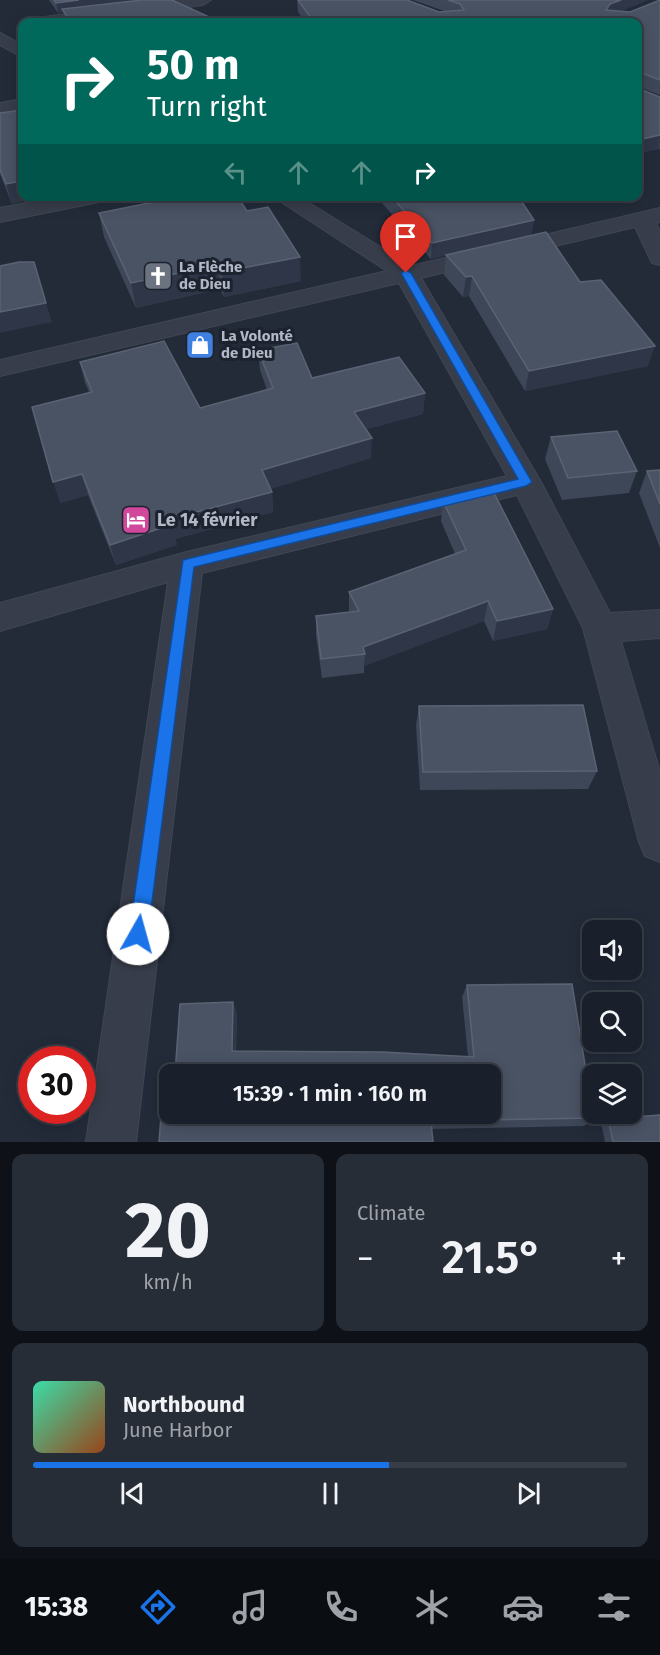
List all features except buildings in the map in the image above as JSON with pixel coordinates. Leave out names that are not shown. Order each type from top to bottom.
[{"type":"street","points":[[128,0],[168,18]]},
{"type":"street","points":[[76,18],[203,0]]},
{"type":"street","points":[[4,31],[18,47]]},
{"type":"street","points":[[0,109],[18,106]]},
{"type":"street","points":[[0,215],[73,201]]},
{"type":"street","points":[[290,201],[406,273],[526,482],[600,628],[660,842]]},
{"type":"street","points":[[0,368],[652,217],[660,258]]},
{"type":"street","points":[[0,616],[187,564],[526,482]]},
{"type":"street","points":[[111,1142],[187,564]]},
{"type":"street","points":[[600,628],[660,624]]},
{"type":"place","name":"La Flèche de Dieu","points":[[158,276]]},
{"type":"place","name":"La Volonté de Dieu","points":[[200,345]]},
{"type":"place","name":"Le 14 février","points":[[136,520]]},
{"type":"route","points":[[138,934],[187,564],[526,482],[406,273]]}]
